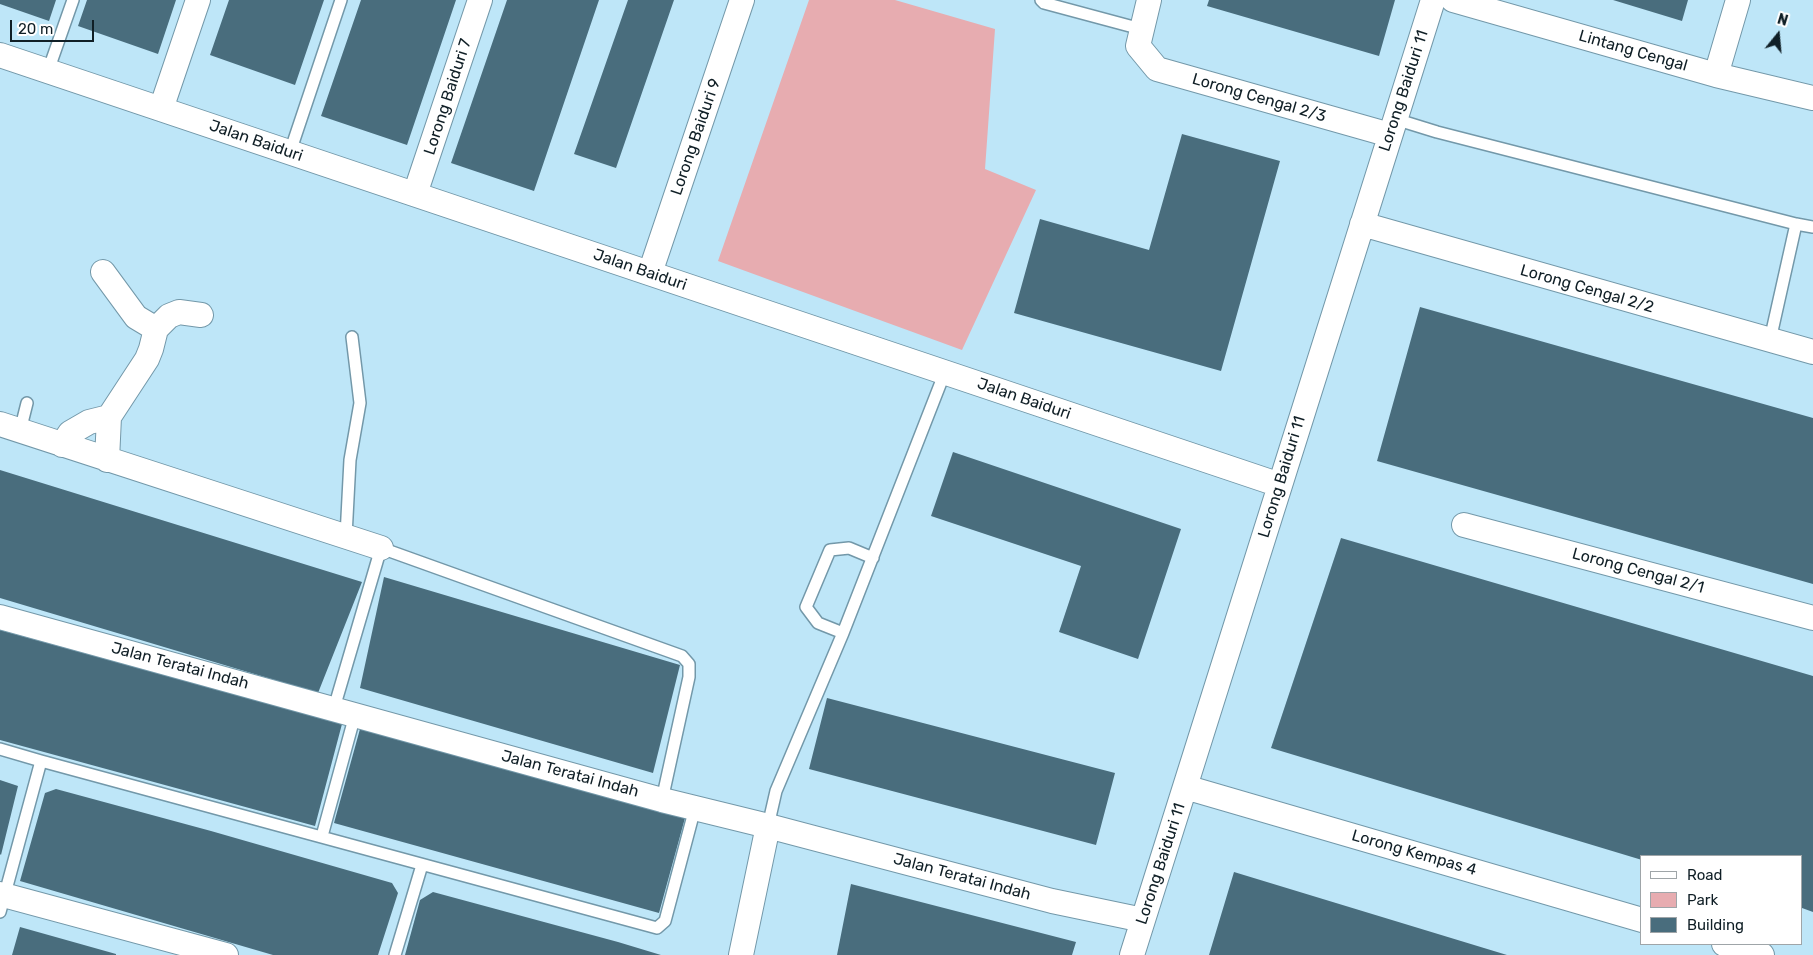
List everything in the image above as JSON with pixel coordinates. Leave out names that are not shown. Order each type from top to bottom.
[{"type":"street","points":[[161,109],[198,0]]},
{"type":"street","name":"Lorong Baiduri 7","points":[[415,194],[480,0]]},
{"type":"street","name":"Lorong Baiduri 9","points":[[650,273],[742,0]]},
{"type":"street","points":[[1140,38],[1149,0]]},
{"type":"street","name":"Lorong Baiduri 11","points":[[1132,955],[1433,0]]},
{"type":"street","name":"Lintang Cengal","points":[[1453,0],[1716,75],[1813,98]]},
{"type":"street","points":[[1716,75],[1738,0]]},
{"type":"street","name":"Lorong Cengal 2/3","points":[[1140,38],[1157,69],[1392,127]]},
{"type":"street","name":"Jalan Baiduri","points":[[0,55],[1280,485]]},
{"type":"street","name":"Lorong Cengal 2/2","points":[[1362,224],[1813,352]]},
{"type":"street","points":[[103,272],[136,317],[156,329]]},
{"type":"street","points":[[107,460],[110,431],[109,417],[146,359],[151,349],[156,329],[169,316],[179,312],[201,315]]},
{"type":"street","points":[[62,445],[70,433],[89,422],[109,417]]},
{"type":"street","points":[[10,428],[381,548]]},
{"type":"street","name":"Lorong Cengal 2/1","points":[[1464,525],[1813,618]]},
{"type":"street","name":"Jalan Teratai Indah","points":[[0,617],[662,800],[1052,901],[1143,920]]},
{"type":"street","name":"Lorong Kempas 4","points":[[1185,787],[1640,919]]},
{"type":"street","points":[[741,955],[768,826]]},
{"type":"street","points":[[1,900],[226,955]]},
{"type":"street","points":[[1727,945],[1762,955]]},
{"type":"lane","points":[[48,71],[73,0]]},
{"type":"lane","points":[[290,152],[341,0]]},
{"type":"lane","points":[[1041,0],[1044,3],[1140,38]]},
{"type":"lane","points":[[1392,127],[1447,134],[1813,227]]},
{"type":"lane","points":[[1770,340],[1796,224]]},
{"type":"lane","points":[[346,536],[350,460],[360,403],[352,337]]},
{"type":"lane","points":[[768,826],[776,791],[844,633],[945,372]]},
{"type":"lane","points":[[10,428],[27,403]]},
{"type":"lane","points":[[322,836],[345,712],[381,548],[682,656],[689,664],[689,676],[662,800]]},
{"type":"lane","points":[[844,633],[818,623],[806,607],[830,550],[849,548],[872,558]]},
{"type":"lane","points":[[0,748],[41,761],[657,928],[665,921],[695,808]]},
{"type":"lane","points":[[1,900],[41,761]]},
{"type":"lane","points":[[395,955],[422,865]]},
{"type":"green space","points":[[809,0],[895,0],[995,29],[985,169],[1036,190],[962,350],[718,261]]},
{"type":"building","points":[[0,0],[56,0],[49,21],[0,4]]},
{"type":"building","points":[[87,0],[176,0],[158,54],[78,26]]},
{"type":"building","points":[[229,0],[324,0],[295,85],[210,55]]},
{"type":"building","points":[[361,0],[456,0],[407,145],[321,116]]},
{"type":"building","points":[[507,0],[599,0],[534,191],[451,163]]},
{"type":"building","points":[[628,0],[674,0],[616,168],[574,154]]},
{"type":"building","points":[[1209,0],[1395,0],[1379,56],[1207,6]]},
{"type":"building","points":[[1613,0],[1688,0],[1682,21]]},
{"type":"building","points":[[1182,134],[1280,161],[1221,371],[1014,313],[1040,219],[1149,250]]},
{"type":"building","points":[[1420,307],[1813,418],[1813,584],[1377,461]]},
{"type":"building","points":[[953,452],[1181,529],[1138,659],[1059,632],[1081,566],[931,516]]},
{"type":"building","points":[[0,470],[362,582],[318,693],[0,598]]},
{"type":"building","points":[[1341,538],[1813,676],[1813,912],[1803,908],[1803,855],[1640,855],[1640,859],[1271,748]]},
{"type":"building","points":[[384,577],[680,665],[653,773],[360,688]]},
{"type":"building","points":[[0,630],[342,724],[315,826],[0,740]]},
{"type":"building","points":[[827,698],[1115,773],[1096,845],[809,769]]},
{"type":"building","points":[[360,729],[685,818],[659,913],[334,823]]},
{"type":"building","points":[[0,780],[18,786],[1,855],[0,854]]},
{"type":"building","points":[[56,789],[392,883],[398,893],[378,955],[273,955],[20,881],[45,793]]},
{"type":"building","points":[[1234,872],[1507,955],[1209,955]]},
{"type":"building","points":[[851,884],[1076,942],[1072,955],[837,955]]},
{"type":"building","points":[[433,892],[661,955],[405,955],[420,900]]},
{"type":"building","points":[[20,927],[116,954],[116,955],[12,955]]}]
